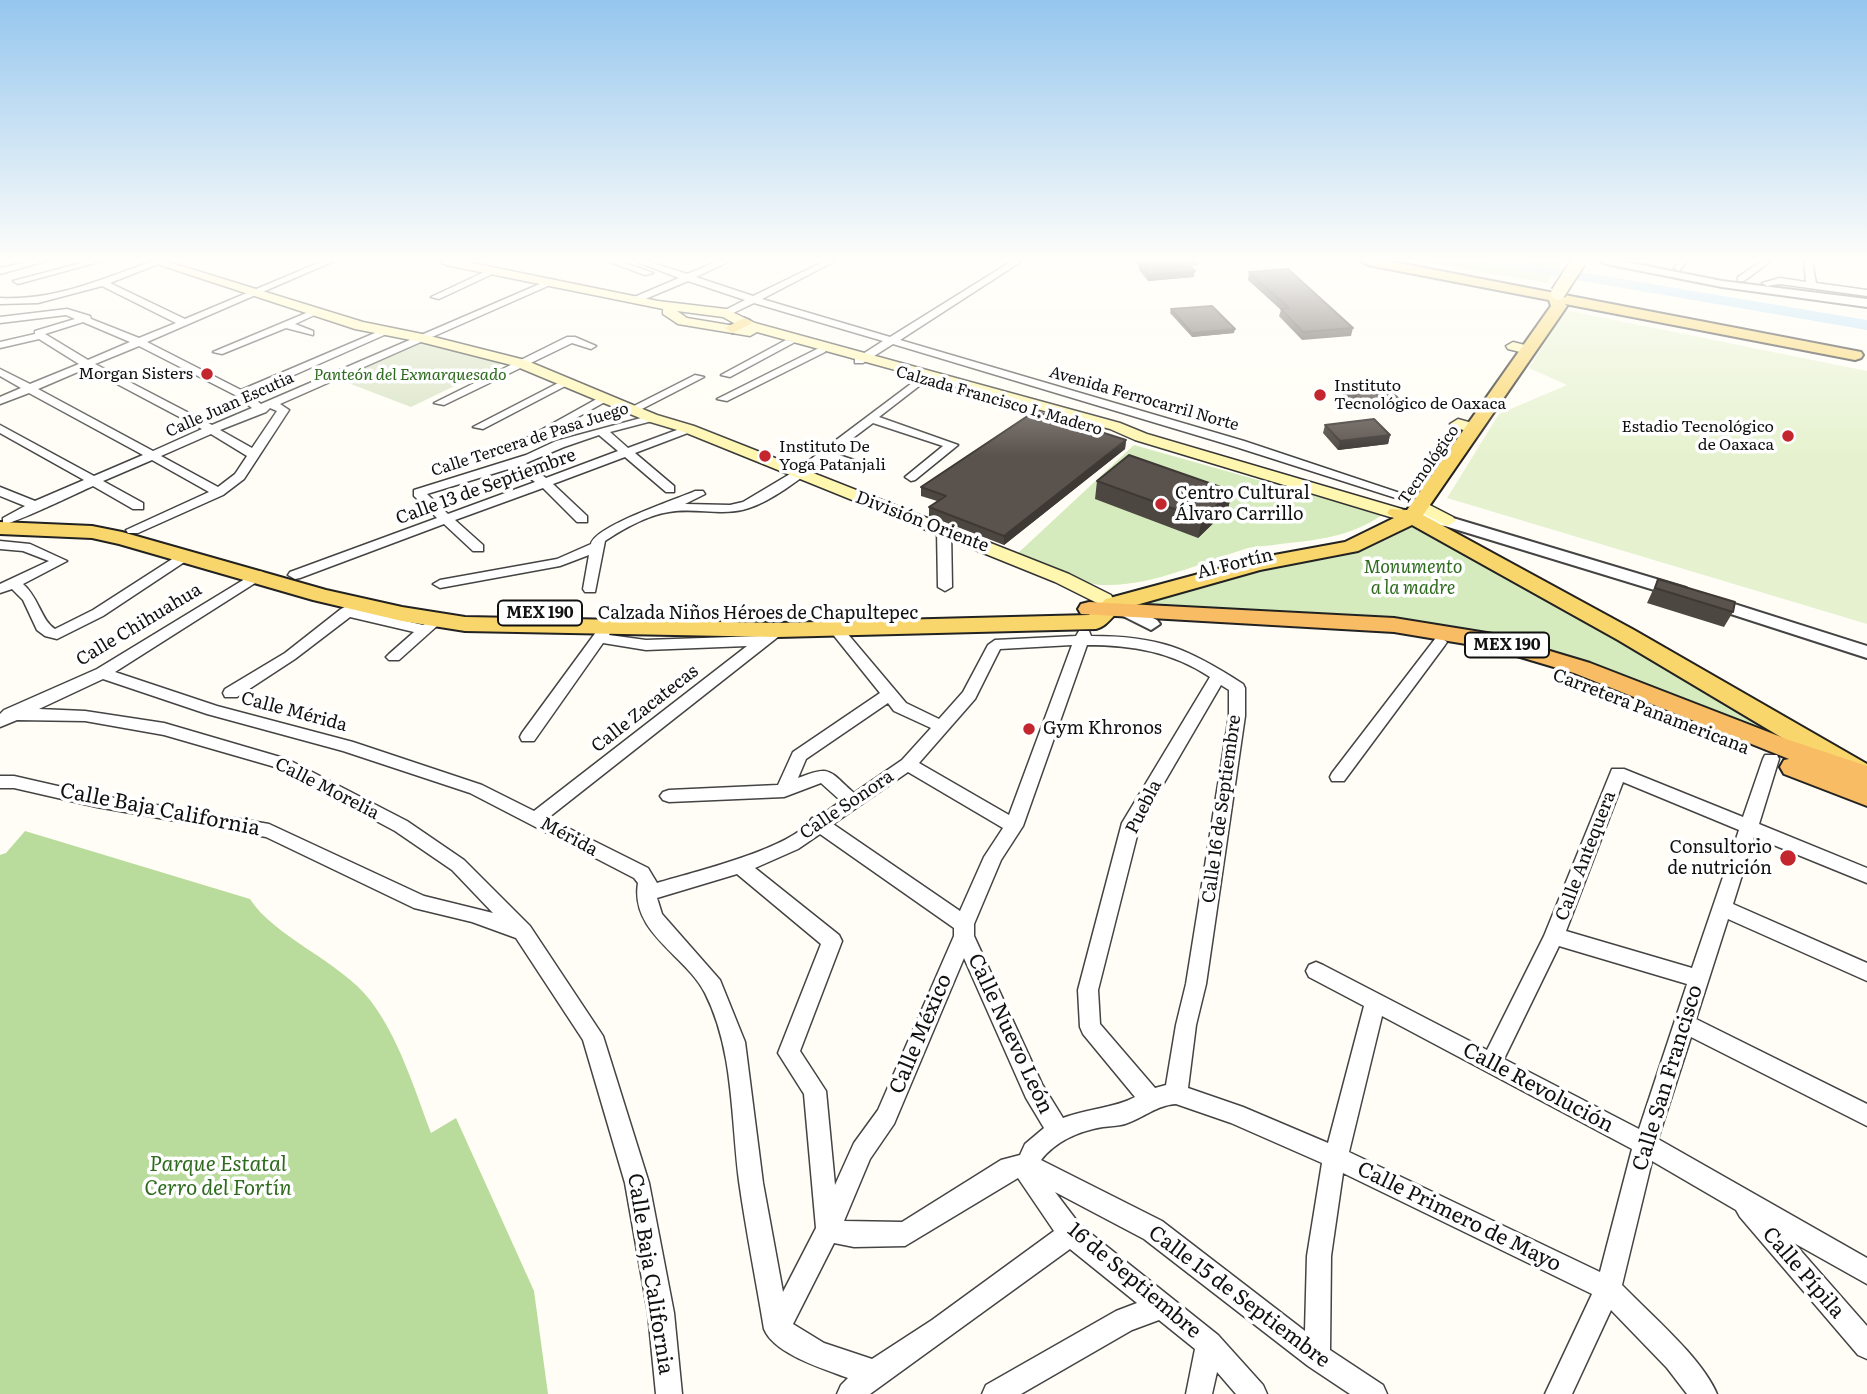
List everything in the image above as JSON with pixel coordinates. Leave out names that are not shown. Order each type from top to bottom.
[{"type":"highway","name":"Carretera Panamericana","points":[[1098,616],[1151,624],[1392,635],[1489,653],[1545,671],[1867,796]]},
{"type":"highway","name":"Carretera Panamericana","points":[[1098,616],[1394,625],[1493,641],[1582,668],[1780,746],[1867,776]]},
{"type":"main road","name":"División Oriente","points":[[363,326],[520,363],[652,418],[689,429],[1062,578],[1098,616]]},
{"type":"main road","name":"Calzada Francisco I. Madero","points":[[739,326],[790,342],[862,359]]},
{"type":"main road","name":"Calzada Francisco I. Madero","points":[[739,326],[925,376],[1107,432],[1141,436],[1225,462],[1408,508],[1541,589],[1626,635],[1867,776]]},
{"type":"main road","name":"Tecnológico","points":[[1408,508],[1520,348],[1540,326]]},
{"type":"main road","points":[[1717,326],[1861,356]]},
{"type":"main road","points":[[1408,508],[1447,522]]},
{"type":"main road","name":"Al Fortín","points":[[1098,616],[1258,564],[1351,547],[1408,508]]},
{"type":"main road","name":"Calzada Niños Héroes de Chapultepec","points":[[3,523],[102,526],[133,530],[295,575],[412,602],[474,611],[1098,616]]},
{"type":"main road","name":"Calzada Niños Héroes de Chapultepec","points":[[3,523],[122,538],[258,575],[352,608],[431,625],[771,635],[836,629],[1098,616]]},
{"type":"street","points":[[0,345],[65,326]]},
{"type":"street","points":[[104,326],[268,407],[283,410],[240,476],[219,492],[133,530]]},
{"type":"street","points":[[0,401],[178,326]]},
{"type":"street","points":[[218,352],[280,326]]},
{"type":"street","points":[[290,326],[309,333]]},
{"type":"street","name":"Calle Juan Escutia","points":[[35,506],[450,326]]},
{"type":"street","name":"Avenida Ferrocarril Norte","points":[[841,326],[1241,444],[1408,508]]},
{"type":"street","points":[[862,359],[914,326]]},
{"type":"street","points":[[241,394],[386,332]]},
{"type":"street","points":[[0,338],[40,335],[69,355],[214,430],[255,455]]},
{"type":"street","points":[[440,403],[571,339],[591,346]]},
{"type":"street","points":[[726,375],[790,342]]},
{"type":"street","points":[[723,399],[821,350]]},
{"type":"street","points":[[0,372],[219,492]]},
{"type":"street","points":[[667,508],[730,509],[747,505],[799,474],[925,376]]},
{"type":"street","points":[[634,410],[699,377]]},
{"type":"street","points":[[479,427],[568,382]]},
{"type":"street","points":[[529,440],[606,398]]},
{"type":"street","name":"Calle Tercera de Pasa Juego","points":[[449,520],[418,493],[517,462],[601,431],[652,418]]},
{"type":"street","points":[[870,418],[956,442],[911,477]]},
{"type":"street","points":[[0,428],[138,506]]},
{"type":"street","name":"Calle 13 de Septiembre","points":[[295,575],[689,429]]},
{"type":"street","points":[[601,431],[670,489]]},
{"type":"street","points":[[1225,462],[1241,444]]},
{"type":"street","points":[[824,454],[862,467]]},
{"type":"street","points":[[517,462],[546,484],[582,519]]},
{"type":"street","points":[[0,491],[35,506]]},
{"type":"street","points":[[590,589],[599,539],[617,527],[699,494]]},
{"type":"street","points":[[3,523],[35,506]]},
{"type":"street","points":[[449,520],[478,548]]},
{"type":"street","points":[[1447,522],[1867,652]]},
{"type":"street","points":[[944,530],[945,587]]},
{"type":"street","points":[[0,545],[25,547],[60,561],[7,586]]},
{"type":"street","points":[[440,584],[560,562],[599,546]]},
{"type":"street","points":[[7,586],[29,596],[42,628],[50,634],[57,634],[98,613],[185,556]]},
{"type":"street","name":"Calle Chihuahua","points":[[5,717],[102,673],[258,575]]},
{"type":"street","points":[[231,693],[290,656],[352,608]]},
{"type":"street","name":"División Oriente","points":[[1098,616],[1151,624]]},
{"type":"street","name":"Calle 16 de Septiembre","points":[[995,645],[1098,616],[1108,640],[1167,649],[1195,661],[1237,688],[1237,716],[1177,1094]]},
{"type":"street","name":"Calle México","points":[[777,1329],[828,1230],[862,1151],[886,1117],[993,857],[1014,826],[1098,616]]},
{"type":"street","points":[[394,657],[431,625]]},
{"type":"street","points":[[836,629],[900,708],[943,727]]},
{"type":"street","points":[[528,737],[603,632]]},
{"type":"street","name":"Calle Zacatecas","points":[[535,819],[771,635]]},
{"type":"street","points":[[1338,777],[1440,642]]},
{"type":"street","name":"Calle Sonora","points":[[646,894],[740,866],[792,844],[818,823],[908,764],[969,695],[995,645]]},
{"type":"street","name":"Calle Mérida","points":[[102,673],[213,710],[346,746],[476,789]]},
{"type":"street","name":"Puebla","points":[[1151,1100],[1090,1027],[1088,990],[1131,823],[1219,676]]},
{"type":"street","points":[[784,791],[799,757],[889,694]]},
{"type":"street","name":"Calle Morelia","points":[[5,717],[85,716],[164,729],[281,763],[401,826],[458,865],[523,932]]},
{"type":"street","name":"Calle San Francisco","points":[[1558,1394],[1608,1289],[1645,1144],[1771,759]]},
{"type":"street","points":[[908,764],[1014,826]]},
{"type":"street","name":"Calle Antequera","points":[[1491,1063],[1554,936],[1618,773],[1747,826]]},
{"type":"street","points":[[669,796],[784,791],[823,775],[852,801]]},
{"type":"street","name":"Calle Baja California","points":[[5,786],[269,831],[422,903],[473,915],[523,932],[592,1036],[638,1183],[661,1313],[670,1394]]},
{"type":"street","name":"Mérida","points":[[476,789],[641,873],[648,881],[646,894],[653,918],[713,986],[734,1042],[751,1182],[777,1329]]},
{"type":"street","points":[[818,823],[964,930]]},
{"type":"street","points":[[1747,826],[1867,876]]},
{"type":"street","points":[[740,866],[832,941],[789,1054],[815,1091],[828,1230],[854,1235],[905,1234],[1009,1168],[1027,1165],[1035,1151],[1058,1131],[1099,1117],[1123,1114],[1166,1093],[1177,1094]]},
{"type":"street","points":[[1723,908],[1867,972]]},
{"type":"street","name":"Calle Nuevo León","points":[[964,930],[1034,1091],[1058,1131]]},
{"type":"street","points":[[1554,936],[1699,979]]},
{"type":"street","name":"Calle Revolución","points":[[1316,971],[1645,1144],[1867,1272]]},
{"type":"street","points":[[1317,1357],[1319,1256],[1334,1157],[1338,1153],[1375,1003]]},
{"type":"street","points":[[1684,1023],[1867,1115]]},
{"type":"street","name":"Calle Primero de Mayo","points":[[1177,1094],[1235,1114],[1334,1157],[1608,1289],[1676,1359],[1704,1394]]},
{"type":"street","name":"16 de Septiembre","points":[[1027,1165],[1032,1181],[1071,1234],[1209,1344],[1254,1394]]},
{"type":"street","name":"Calle 15 de Septiembre","points":[[1027,1165],[1153,1230],[1317,1357],[1374,1394]]},
{"type":"street","name":"Calle Pípila","points":[[1739,1199],[1867,1346]]},
{"type":"street","points":[[850,1394],[873,1373],[894,1362],[1003,1280],[1071,1234]]},
{"type":"street","points":[[995,1394],[1125,1320],[1163,1306]]},
{"type":"street","points":[[777,1329],[817,1354],[873,1373]]},
{"type":"street","points":[[1199,1394],[1209,1344]]},
{"type":"green space","name":"Instituto Tecnológico de Oaxaca","points":[[1555,326],[1644,326],[1867,371],[1867,624],[1447,498],[1499,414],[1567,385],[1529,368]]},
{"type":"green space","name":"Panteón del Exmarquesado","points":[[417,341],[504,362],[411,407],[335,378]]},
{"type":"green space","points":[[1134,445],[1382,515],[1345,533],[1248,548],[1158,578],[1120,585],[1080,581],[1016,555]]},
{"type":"green space","name":"Monumento a la madre","points":[[1414,526],[1549,596],[1812,752],[1454,631],[1131,606],[1260,566],[1371,547]]},
{"type":"green space","name":"Parque Estatal Cerro del Fortín","points":[[25,831],[250,899],[274,925],[357,986],[370,1000],[389,1030],[431,1133],[456,1118],[534,1291],[548,1394],[0,1394],[0,855],[6,853]]},
{"type":"building","points":[[1186,326],[1232,326],[1235,329],[1192,333]]},
{"type":"building","points":[[1297,326],[1353,328],[1303,332]]},
{"type":"building","points":[[1380,381],[1400,400],[1363,403],[1343,384]]},
{"type":"building","points":[[1035,411],[1126,440],[1004,536],[929,507],[946,496],[921,487]]},
{"type":"building","points":[[1374,419],[1390,435],[1340,441],[1325,425]]},
{"type":"building","points":[[1129,455],[1232,491],[1202,519],[1097,481]]},
{"type":"building","points":[[1658,579],[1735,602],[1733,612],[1655,588]]},
{"type":"place","name":"Morgan Sisters","points":[[207,374]]},
{"type":"place","name":"Instituto Tecnológico de Oaxaca","points":[[1320,395]]},
{"type":"place","name":"Estadio Tecnológico de Oaxaca","points":[[1788,436]]},
{"type":"place","name":"Instituto De Yoga Patanjali","points":[[765,456]]},
{"type":"place","name":"Centro Cultural Álvaro Carrillo","points":[[1161,504]]},
{"type":"place","name":"Gym Khronos","points":[[1029,729]]},
{"type":"place","name":"Consultorio de nutrición","points":[[1788,858]]}]
